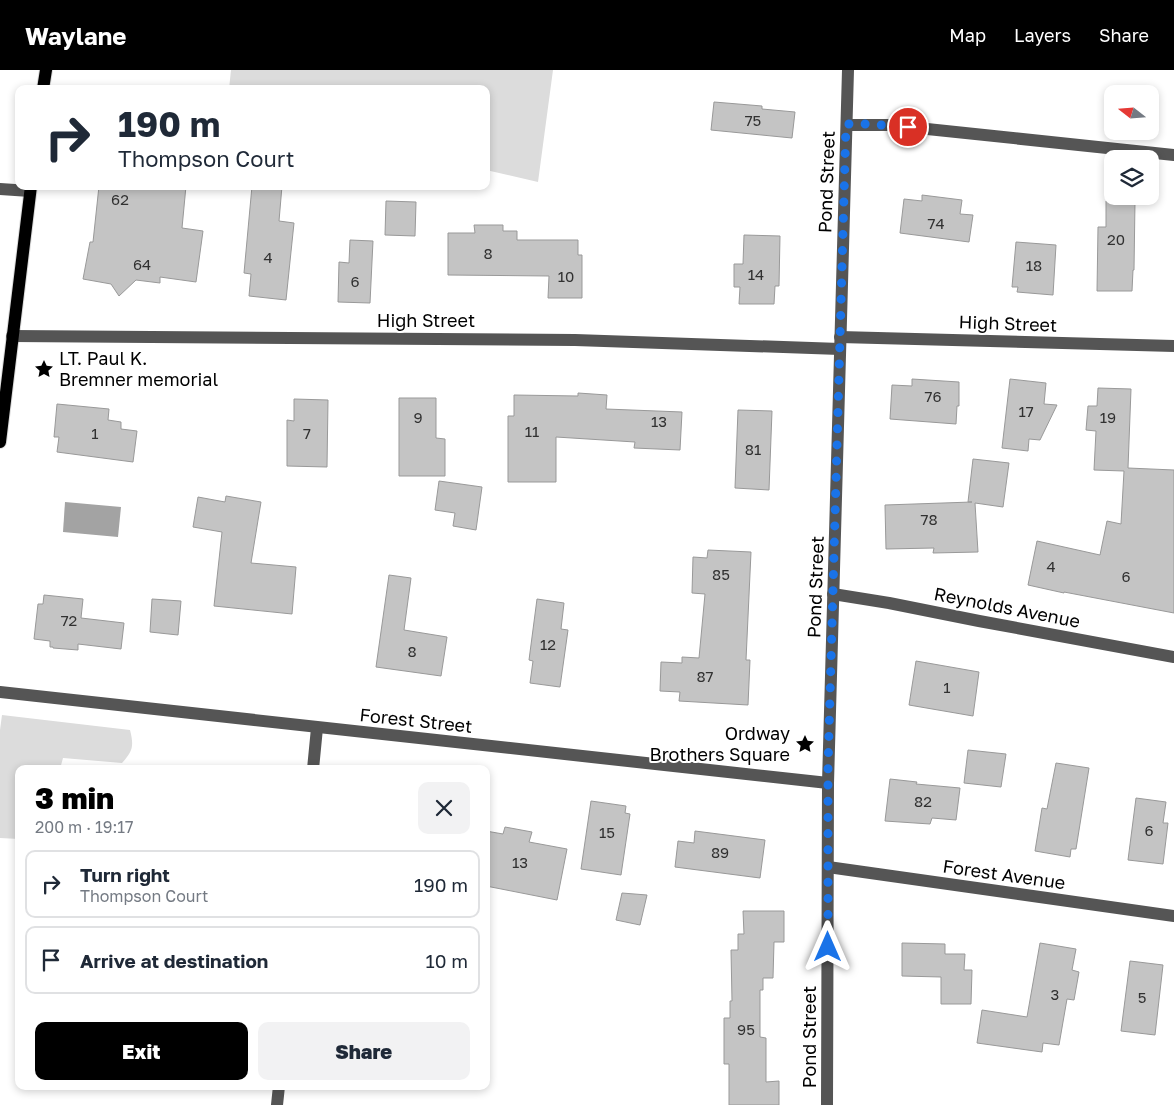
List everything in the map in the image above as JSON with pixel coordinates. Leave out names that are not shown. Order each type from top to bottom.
[{"type":"main road","points":[[44,85],[46,70]]},
{"type":"main road","points":[[0,442],[31,190]]},
{"type":"street","name":"Pond Street","points":[[827,1105],[828,783],[848,70]]},
{"type":"street","points":[[846,124],[889,125],[1174,155]]},
{"type":"street","points":[[0,189],[15,189]]},
{"type":"street","name":"High Street","points":[[12,336],[1174,346]]},
{"type":"street","name":"Reynolds Avenue","points":[[833,594],[1174,657]]},
{"type":"street","name":"Forest Street","points":[[0,692],[828,783]]},
{"type":"street","points":[[313,765],[317,728]]},
{"type":"street","name":"Forest Avenue","points":[[828,868],[1174,916]]},
{"type":"street","points":[[277,1105],[279,1090]]},
{"type":"shaded area","points":[[231,70],[553,70],[538,182],[490,171],[490,85],[229,85]]},
{"type":"shaded area","points":[[65,502],[121,507],[118,537],[63,532]]},
{"type":"shaded area","points":[[2,715],[130,730],[132,748],[122,763],[63,758],[61,765],[15,765],[15,839],[0,838],[0,730]]},
{"type":"building","points":[[714,102],[762,106],[762,109],[795,112],[792,138],[711,130]]},
{"type":"building","points":[[99,190],[186,190],[182,228],[203,231],[196,282],[160,277],[160,283],[136,280],[119,296],[111,284],[83,279],[90,242],[93,242]]},
{"type":"building","points":[[252,190],[282,190],[279,221],[294,223],[286,300],[249,296],[251,274],[244,273]]},
{"type":"building","points":[[922,195],[962,200],[960,214],[973,215],[969,242],[900,233],[904,199],[922,201]]},
{"type":"building","points":[[386,201],[416,202],[415,236],[385,235]]},
{"type":"building","points":[[1106,205],[1135,205],[1132,291],[1097,291],[1098,227],[1106,227]]},
{"type":"building","points":[[474,225],[503,225],[503,231],[517,231],[517,240],[578,240],[578,255],[582,255],[582,298],[548,298],[549,276],[448,275],[448,233],[475,233]]},
{"type":"building","points":[[744,235],[780,236],[779,286],[775,286],[774,304],[739,304],[740,287],[734,287],[734,264],[743,264]]},
{"type":"building","points":[[350,240],[373,241],[370,303],[338,302],[339,262],[349,263]]},
{"type":"building","points":[[1016,242],[1056,245],[1053,295],[1017,292],[1018,287],[1012,287]]},
{"type":"building","points":[[912,379],[959,382],[959,406],[957,406],[956,424],[890,419],[892,385],[912,386]]},
{"type":"building","points":[[1010,379],[1046,383],[1044,404],[1057,405],[1040,440],[1029,439],[1028,451],[1002,448]]},
{"type":"building","points":[[1098,388],[1131,389],[1128,468],[1174,470],[1174,613],[1028,585],[1037,541],[1100,555],[1107,521],[1121,524],[1124,471],[1094,470],[1096,431],[1086,430],[1088,406],[1097,406]]},
{"type":"building","points":[[578,393],[607,395],[606,409],[682,412],[680,450],[634,448],[635,442],[556,437],[556,482],[508,482],[508,416],[514,416],[514,395],[578,396]]},
{"type":"building","points":[[399,398],[436,398],[436,438],[445,439],[445,476],[399,476]]},
{"type":"building","points":[[294,399],[328,400],[327,467],[287,466],[287,420],[294,421]]},
{"type":"building","points":[[57,404],[109,409],[108,420],[121,422],[121,429],[137,431],[133,462],[57,452],[59,437],[54,437]]},
{"type":"building","points":[[738,410],[772,411],[769,490],[735,488]]},
{"type":"building","points":[[973,459],[1009,463],[1003,507],[975,503],[978,552],[933,553],[934,548],[886,549],[885,505],[972,502],[968,502]]},
{"type":"building","points":[[439,481],[482,487],[476,530],[453,526],[455,513],[435,510]]},
{"type":"building","points":[[226,496],[261,502],[251,563],[296,567],[292,614],[214,606],[222,532],[193,527],[198,497],[225,502]]},
{"type":"building","points":[[708,550],[751,552],[746,660],[750,660],[748,705],[679,701],[680,692],[660,691],[661,662],[682,663],[682,657],[699,658],[705,594],[692,593],[693,557],[707,558]]},
{"type":"building","points":[[389,575],[411,578],[404,630],[447,637],[441,676],[376,667]]},
{"type":"building","points":[[44,595],[83,599],[81,618],[124,623],[121,649],[78,644],[78,650],[53,648],[50,647],[50,641],[34,639],[38,604],[43,604]]},
{"type":"building","points":[[152,599],[181,601],[178,635],[150,632]]},
{"type":"building","points":[[537,599],[564,603],[561,629],[568,630],[560,687],[530,683],[533,661],[529,660]]},
{"type":"building","points":[[916,661],[979,672],[973,716],[909,705]]},
{"type":"building","points":[[968,750],[1006,754],[1001,787],[964,783]]},
{"type":"building","points":[[1056,763],[1089,768],[1076,849],[1071,849],[1070,857],[1035,851],[1042,808],[1047,809]]},
{"type":"building","points":[[890,779],[917,782],[916,784],[960,788],[956,820],[932,818],[930,824],[885,821]]},
{"type":"building","points":[[1136,798],[1166,802],[1163,823],[1168,823],[1163,864],[1128,860]]},
{"type":"building","points":[[591,801],[626,806],[625,813],[630,814],[621,875],[581,869]]},
{"type":"building","points":[[505,827],[532,832],[529,842],[567,849],[557,900],[490,887],[490,832],[503,834]]},
{"type":"building","points":[[695,831],[765,840],[760,878],[675,867],[678,841],[694,843]]},
{"type":"building","points":[[622,893],[647,895],[640,925],[616,920]]},
{"type":"building","points":[[743,911],[784,911],[784,942],[774,942],[773,978],[763,978],[763,990],[760,990],[760,1037],[766,1038],[766,1082],[779,1081],[779,1105],[729,1105],[729,1064],[724,1064],[724,1018],[730,1018],[730,1001],[732,1001],[731,950],[738,950],[738,934],[744,934]]},
{"type":"building","points":[[902,943],[945,944],[945,954],[965,954],[964,970],[972,970],[971,1004],[941,1004],[941,977],[902,976]]},
{"type":"building","points":[[1040,943],[1076,949],[1072,970],[1079,972],[1074,1000],[1067,999],[1059,1045],[1043,1043],[1042,1052],[977,1043],[982,1010],[1027,1017]]},
{"type":"building","points":[[1130,961],[1163,965],[1155,1035],[1121,1031]]},
{"type":"place","name":"LT. Paul K. Bremner memorial","points":[[44,369]]},
{"type":"place","name":"Ordway Brothers Square","points":[[805,744]]},
{"type":"route","points":[[828,947],[828,768],[846,124],[908,127]]}]
